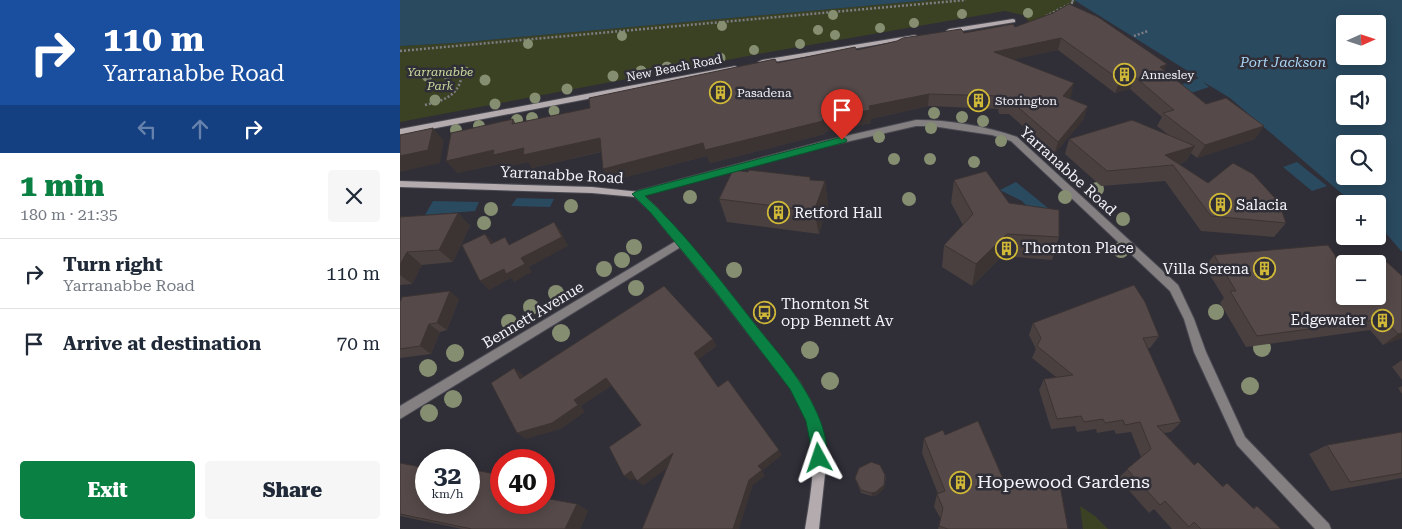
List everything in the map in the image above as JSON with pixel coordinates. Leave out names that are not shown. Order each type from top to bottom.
[{"type":"street","points":[[938,33],[1012,21]]},
{"type":"street","points":[[753,64],[928,34]]},
{"type":"street","name":"New Beach Road","points":[[400,132],[743,66]]},
{"type":"street","name":"Yarranabbe Road","points":[[400,184],[592,190],[637,194],[824,144],[916,124],[932,123],[993,132],[1014,139],[1174,288],[1189,319],[1200,352],[1241,440],[1264,468],[1324,529]]},
{"type":"street","points":[[637,194],[654,210],[717,284],[795,385],[810,411],[817,433],[819,458],[812,529]]},
{"type":"street","name":"Bennett Avenue","points":[[400,413],[681,242]]},
{"type":"path","points":[[400,52],[966,0]]},
{"type":"path","points":[[1038,20],[1074,2],[1071,0]]},
{"type":"path","points":[[1134,36],[1148,31]]},
{"type":"path","points":[[424,102],[426,106],[449,98],[460,86],[461,79]]},
{"type":"green space","name":"Yarranabbe Park","points":[[930,0],[1074,0],[1076,2],[1032,25],[1023,15],[1005,11],[764,53],[400,122],[400,46],[454,43]]},
{"type":"green space","points":[[1080,506],[1095,516],[1108,529],[1083,529]]},
{"type":"water","points":[[400,0],[930,0],[454,43],[400,46]]},
{"type":"water","name":"Port Jackson","points":[[1074,0],[1402,0],[1402,252],[1386,233],[1386,195],[1343,195],[1230,98],[1202,81],[1209,87],[1188,94],[1178,86],[1199,78]]},
{"type":"water","points":[[1297,162],[1327,186],[1312,191],[1283,167]]},
{"type":"water","points":[[1016,182],[1048,208],[1036,216],[1022,201],[1000,190]]},
{"type":"water","points":[[517,198],[554,199],[550,207],[511,206]]},
{"type":"water","points":[[433,201],[479,202],[475,211],[425,215]]},
{"type":"building","points":[[1069,4],[1098,17],[1167,64],[1160,67],[1206,104],[1226,98],[1264,126],[1205,145],[1163,113],[1174,110],[1135,77],[1120,80],[1061,38],[994,52],[1074,83],[1063,96],[1088,106],[1058,142],[1012,102],[1001,102],[1000,96],[929,94],[869,106],[870,110],[822,120],[705,150],[703,143],[603,169],[600,138],[523,155],[524,148],[493,155],[494,150],[446,161],[451,133],[513,119],[512,124],[590,108],[589,98],[775,59],[777,63],[855,47],[857,50],[903,38],[961,29],[964,33],[1013,24],[1015,27],[1053,13]]},
{"type":"building","points":[[1132,120],[1195,146],[1165,155],[1208,183],[1233,163],[1253,174],[1274,197],[1277,197],[1286,223],[1211,216],[1173,165],[1107,171],[1069,139]]},
{"type":"building","points":[[433,128],[428,150],[400,156],[400,135]]},
{"type":"building","points":[[733,170],[810,177],[810,180],[825,181],[814,211],[719,199]]},
{"type":"building","points":[[986,171],[1009,203],[1059,210],[1059,237],[1007,234],[976,264],[944,245],[973,214],[954,180]]},
{"type":"building","points":[[458,213],[439,250],[407,252],[400,265],[400,217]]},
{"type":"building","points":[[554,222],[562,237],[521,258],[525,264],[506,274],[504,269],[480,281],[462,245],[485,234],[491,244],[505,237],[509,245]]},
{"type":"building","points":[[1328,245],[1336,259],[1336,305],[1386,305],[1387,262],[1402,276],[1402,333],[1398,334],[1384,319],[1257,336],[1230,291],[1236,291],[1214,255]]},
{"type":"building","points":[[1134,285],[1145,302],[1159,336],[1143,338],[1181,422],[1157,426],[1194,465],[1198,462],[1223,487],[1227,483],[1254,509],[1257,506],[1281,529],[1201,529],[1194,522],[1189,527],[1165,501],[1160,505],[1127,469],[1151,449],[1140,422],[1125,425],[1123,420],[1105,423],[1103,419],[1084,422],[1081,416],[1057,419],[1044,379],[1073,375],[1037,346],[1041,338],[1033,323]]},
{"type":"building","points":[[664,286],[713,339],[694,353],[718,387],[728,380],[779,450],[758,466],[762,470],[749,480],[733,529],[642,529],[673,453],[637,481],[631,471],[624,476],[609,447],[641,425],[606,378],[574,400],[578,405],[552,423],[517,433],[491,383],[514,368],[520,379]]},
{"type":"building","points":[[450,291],[437,323],[429,324],[420,346],[400,349],[400,302],[402,297]]},
{"type":"building","name":"Hopewood Gardens","points":[[978,421],[1004,481],[1059,480],[1068,529],[948,529],[939,526],[943,508],[937,494],[945,491],[924,438],[943,430],[945,435]]},
{"type":"building","points":[[1402,432],[1402,473],[1350,482],[1327,445]]},
{"type":"building","points":[[871,462],[880,465],[885,475],[884,485],[876,492],[871,493],[861,490],[855,478],[859,468]]},
{"type":"building","points":[[400,463],[415,466],[415,514],[480,514],[480,471],[490,473],[490,514],[555,514],[555,500],[577,504],[565,529],[472,529],[400,514]]},
{"type":"place","name":"Annesley","points":[[1125,75]]},
{"type":"place","name":"Pasadena","points":[[721,93]]},
{"type":"place","name":"Storington","points":[[979,101]]},
{"type":"place","name":"Salacia","points":[[1220,205]]},
{"type":"place","name":"Retford Hall","points":[[778,213]]},
{"type":"place","name":"Thornton Place","points":[[1006,248]]},
{"type":"place","name":"Villa Serena","points":[[1265,269]]},
{"type":"place","name":"Thornton St opp Bennett Av","points":[[765,313]]},
{"type":"place","name":"Edgewater","points":[[1382,320]]},
{"type":"place","name":"Hopewood Gardens","points":[[961,482]]},
{"type":"route","points":[[819,458],[819,446],[813,419],[795,385],[717,284],[654,210],[637,194],[842,140]]}]
